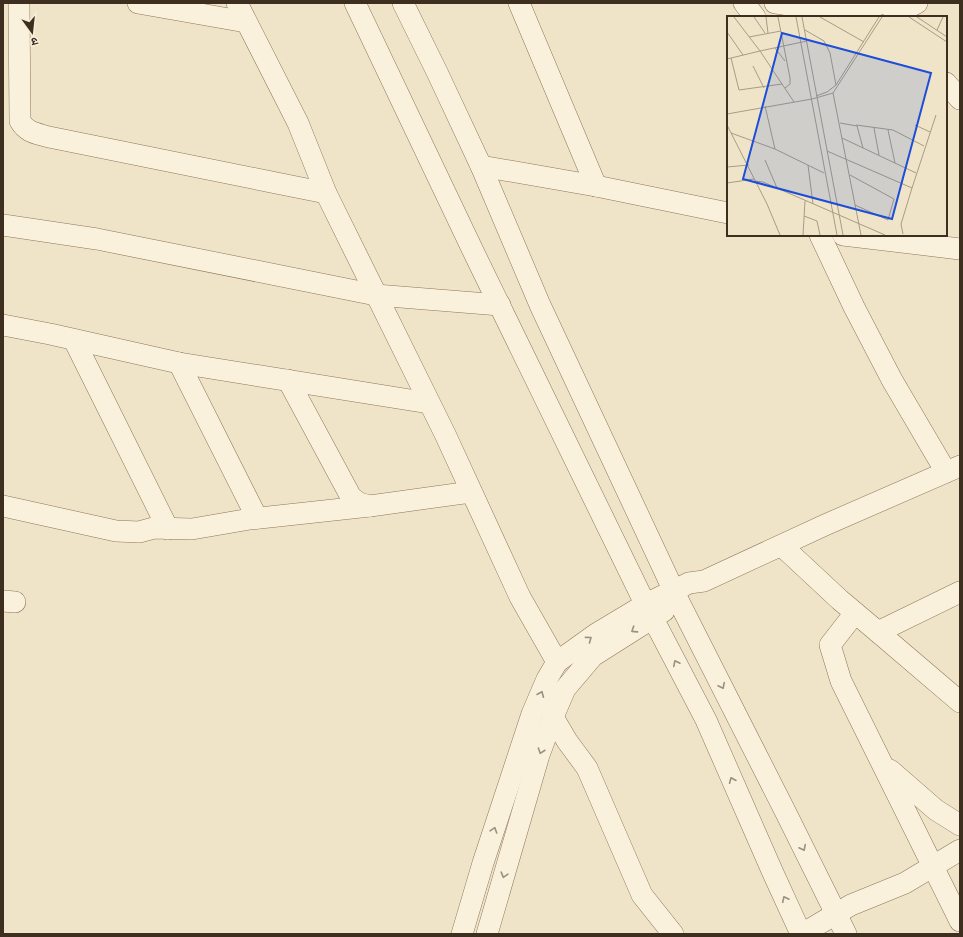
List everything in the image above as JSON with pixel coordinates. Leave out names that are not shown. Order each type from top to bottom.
[{"type":"street","points":[[19,3],[20,121],[27,130],[49,137],[326,193]]},
{"type":"street","points":[[138,3],[246,22]]},
{"type":"street","points":[[237,3],[298,124],[326,193],[429,403],[520,597],[557,662]]},
{"type":"street","points":[[355,3],[649,611],[706,720],[772,873],[802,934],[851,906],[905,883],[960,850]]},
{"type":"street","points":[[403,3],[482,166],[540,305],[676,596],[846,934]]},
{"type":"street","points":[[518,3],[596,186]]},
{"type":"street","points":[[744,3],[754,16]]},
{"type":"street","points":[[775,3],[839,13],[890,9],[917,3]]},
{"type":"street","points":[[482,166],[596,186],[727,214]]},
{"type":"street","points":[[3,225],[96,239],[376,295],[500,305]]},
{"type":"street","points":[[462,934],[483,863],[532,714],[547,679],[557,662],[596,634],[649,611],[676,596],[693,595],[704,581],[832,522],[953,469],[892,380],[854,307],[820,236]]},
{"type":"street","points":[[851,236],[960,249]]},
{"type":"street","points":[[3,325],[179,363],[429,403]]},
{"type":"street","points":[[74,340],[168,528]]},
{"type":"street","points":[[179,363],[257,518]]},
{"type":"street","points":[[288,380],[351,497],[359,503],[370,506]]},
{"type":"street","points":[[3,506],[116,531],[139,532],[154,528],[192,529],[257,518],[370,506],[471,492]]},
{"type":"street","points":[[782,546],[840,600],[960,702]]},
{"type":"street","points":[[878,632],[960,592]]},
{"type":"street","points":[[487,934],[540,755],[553,717],[565,689],[593,656],[649,611]]},
{"type":"street","points":[[855,613],[830,645],[841,681],[960,921]]},
{"type":"street","points":[[553,717],[567,741],[587,768],[642,895],[673,934]]},
{"type":"street","points":[[883,765],[936,810],[960,825]]}]
